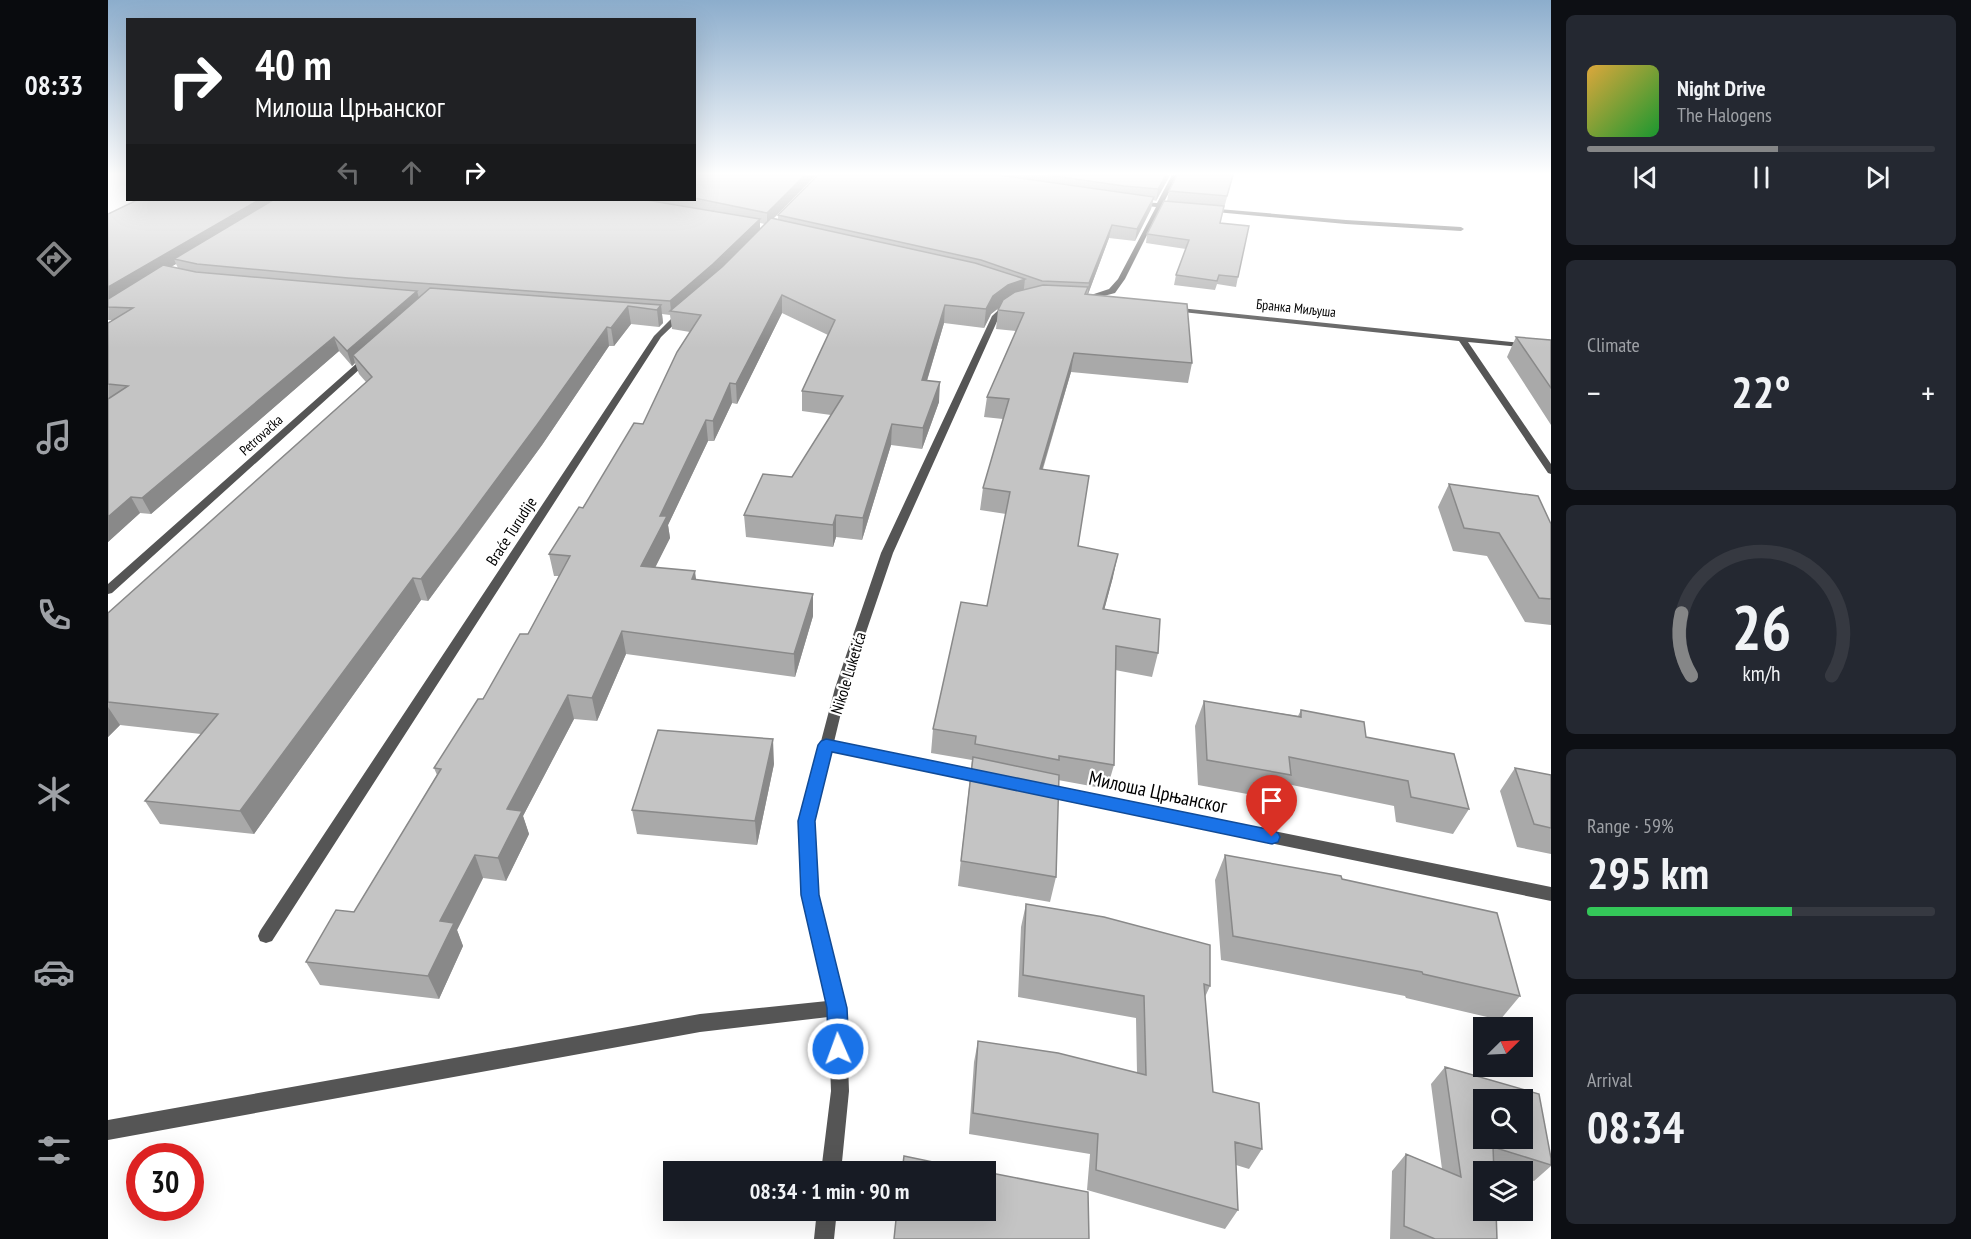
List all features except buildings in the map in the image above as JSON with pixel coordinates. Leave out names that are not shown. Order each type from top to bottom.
[{"type":"street","points":[[1106,303],[1083,300],[1100,297],[1112,291],[1145,233]]},
{"type":"street","name":"Nikole Luketića","points":[[832,1161],[840,1091],[837,1008],[810,895],[807,821],[841,688],[887,553],[996,316],[1007,305],[1027,300]]},
{"type":"street","name":"Braće Turudije","points":[[266,936],[668,319],[692,304]]},
{"type":"street","name":"Бранка Миљуша","points":[[1164,309],[1551,348]]},
{"type":"street","points":[[1461,338],[1551,471]]},
{"type":"street","name":"Petrovačka","points":[[108,590],[379,348]]},
{"type":"street","points":[[826,745],[1002,781]]},
{"type":"street","name":"Милоша Црњанског","points":[[1026,786],[1551,894]]},
{"type":"street","points":[[108,1130],[700,1023],[837,1008]]},
{"type":"street","points":[[824,1239],[826,1221]]},
{"type":"route","points":[[838,1049],[837,1008],[810,895],[807,821],[826,745],[1272,837]]}]
